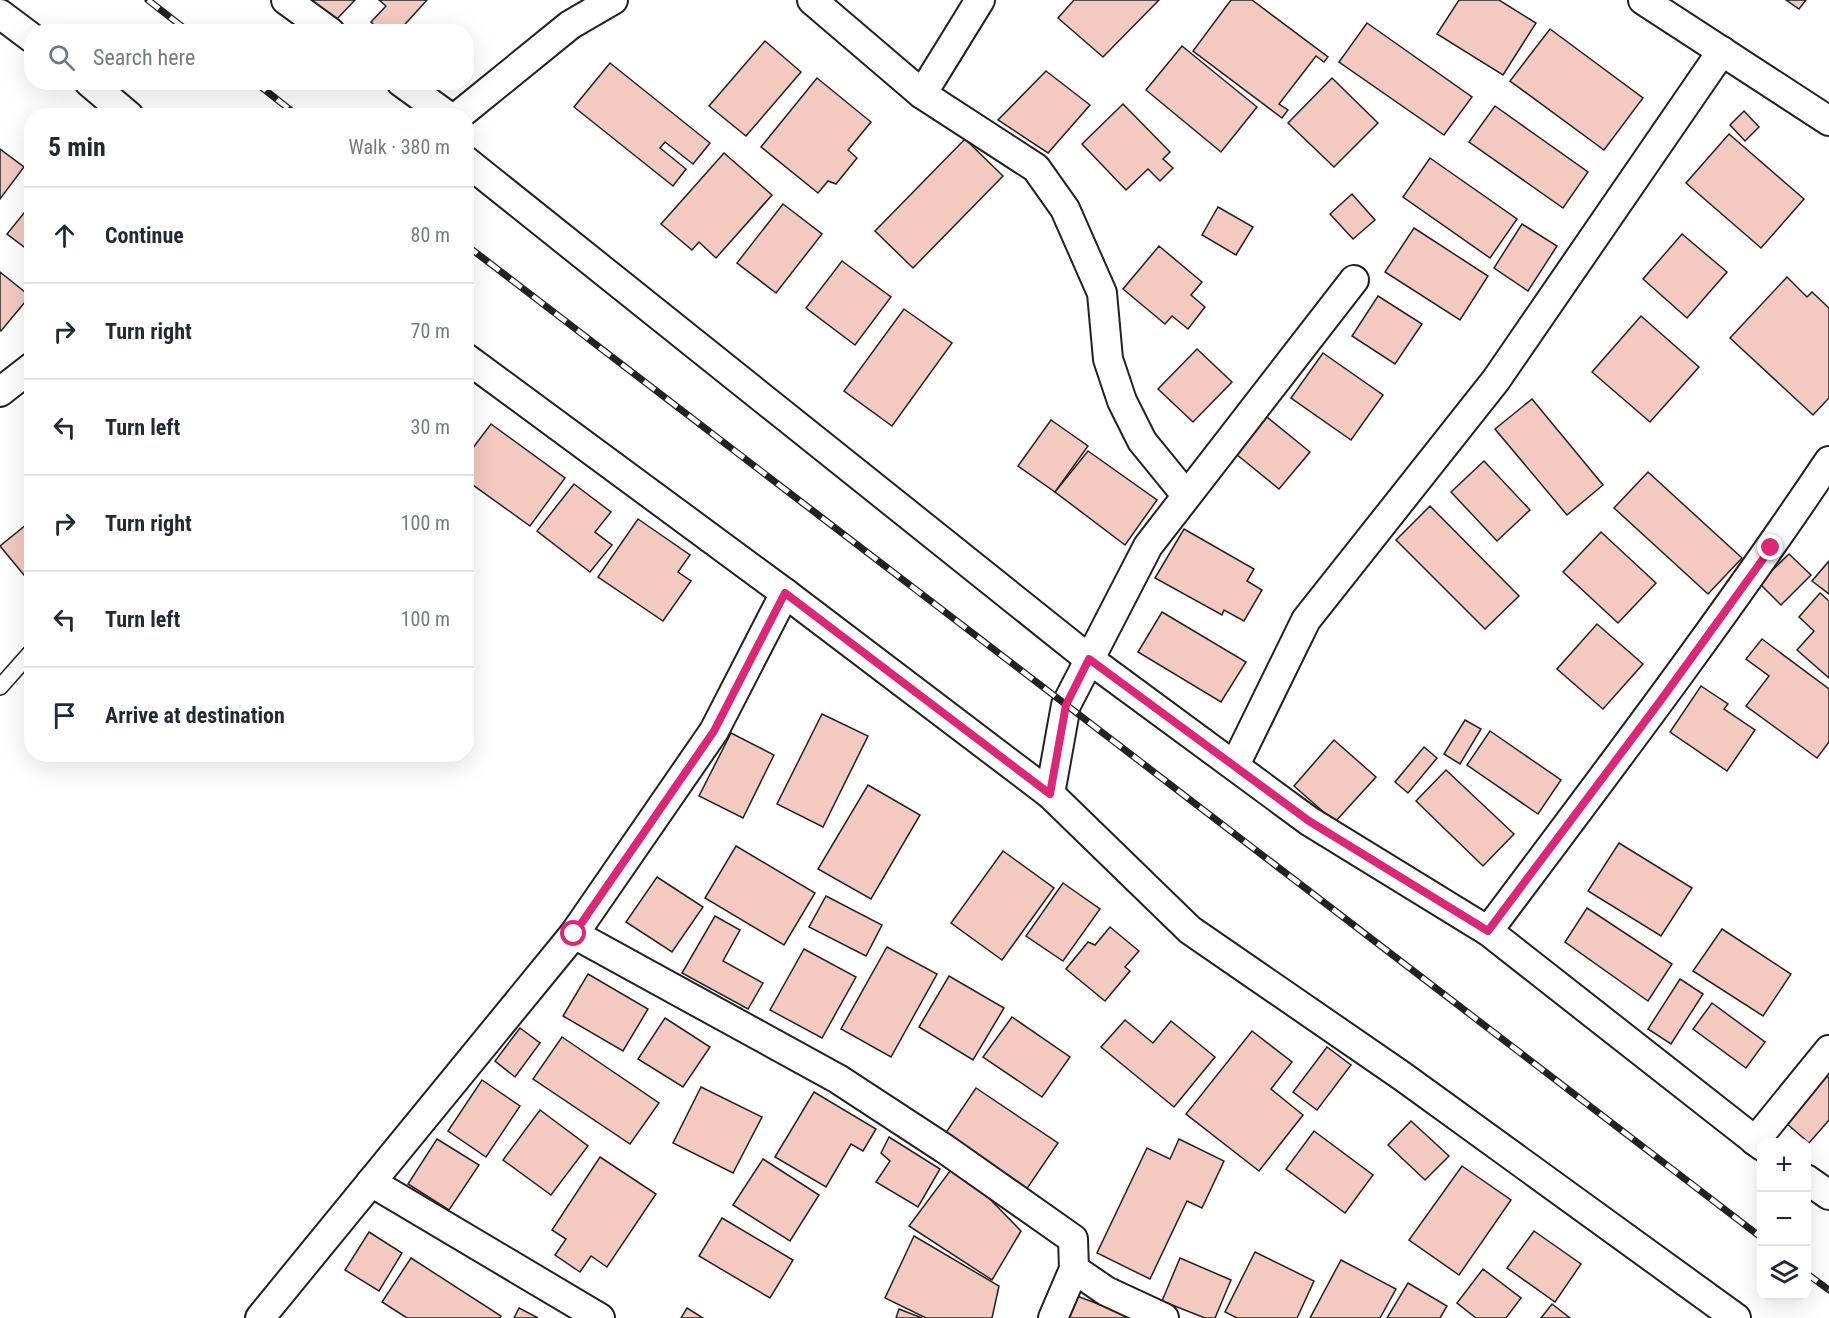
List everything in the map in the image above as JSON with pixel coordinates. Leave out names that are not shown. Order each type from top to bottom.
[{"type":"street","points":[[286,0],[319,24]]},
{"type":"street","points":[[468,108],[570,25],[613,0]]},
{"type":"street","points":[[812,0],[922,94],[1036,168],[1065,208],[1102,293],[1108,359],[1122,401],[1142,441],[1186,495]]},
{"type":"street","points":[[922,94],[980,0]]},
{"type":"street","points":[[1642,0],[1827,116]]},
{"type":"street","points":[[0,14],[24,32]]},
{"type":"street","points":[[1235,765],[1306,620],[1496,380],[1722,51]]},
{"type":"street","points":[[98,90],[120,108]]},
{"type":"street","points":[[413,90],[437,108]]},
{"type":"street","points":[[474,167],[1089,659],[1309,821],[1488,931],[1757,1143]]},
{"type":"street","points":[[1050,794],[1066,705],[1148,546],[1354,280]]},
{"type":"street","points":[[474,364],[785,593],[1050,794],[1190,930],[1402,1076],[1736,1318]]},
{"type":"street","points":[[0,392],[24,373]]},
{"type":"street","points":[[1488,931],[1730,605],[1829,461]]},
{"type":"street","points":[[260,1318],[574,934],[714,731],[785,593]]},
{"type":"street","points":[[574,934],[838,1079],[935,1142],[1073,1239],[1074,1269],[1053,1318]]},
{"type":"street","points":[[1763,1138],[1829,1050]]},
{"type":"street","points":[[371,1182],[600,1318]]},
{"type":"street","points":[[1811,1182],[1829,1195]]},
{"type":"street","points":[[1074,1269],[1106,1291],[1164,1318]]},
{"type":"lane","points":[[0,687],[24,660]]},
{"type":"building","points":[[314,0],[355,0],[335,21]]},
{"type":"building","points":[[379,0],[427,0],[405,24],[373,24],[371,22],[386,6]]},
{"type":"building","points":[[1074,0],[1159,0],[1103,57],[1058,18]]},
{"type":"building","points":[[1231,0],[1252,0],[1328,57],[1324,62],[1316,56],[1279,104],[1288,110],[1282,118],[1193,51]]},
{"type":"building","points":[[1459,0],[1499,0],[1536,23],[1503,75],[1437,34]]},
{"type":"building","points":[[1786,0],[1806,0],[1799,9]]},
{"type":"building","points":[[1367,23],[1472,97],[1444,135],[1339,62]]},
{"type":"building","points":[[1550,29],[1643,98],[1604,150],[1510,81]]},
{"type":"building","points":[[765,41],[801,72],[746,136],[709,106]]},
{"type":"building","points":[[1182,46],[1257,107],[1221,152],[1146,90]]},
{"type":"building","points":[[610,63],[710,143],[693,164],[665,142],[660,148],[686,169],[673,186],[574,107]]},
{"type":"building","points":[[1046,71],[1090,105],[1048,153],[998,120]]},
{"type":"building","points":[[817,78],[871,122],[848,150],[857,158],[836,184],[828,181],[818,193],[761,147]]},
{"type":"building","points":[[1332,78],[1378,123],[1334,167],[1288,123]]},
{"type":"building","points":[[1123,104],[1170,152],[1163,159],[1173,168],[1160,181],[1148,169],[1126,190],[1082,144]]},
{"type":"building","points":[[1495,106],[1588,172],[1563,208],[1469,142]]},
{"type":"building","points":[[1744,111],[1759,127],[1745,141],[1730,125]]},
{"type":"building","points":[[1729,134],[1804,199],[1761,248],[1686,183]]},
{"type":"building","points":[[965,139],[1003,176],[913,268],[875,231]]},
{"type":"building","points":[[0,149],[24,167],[0,199]]},
{"type":"building","points":[[724,153],[772,195],[716,258],[699,242],[692,250],[661,224]]},
{"type":"building","points":[[1430,158],[1517,219],[1490,258],[1403,197]]},
{"type":"building","points":[[1352,194],[1375,220],[1353,239],[1330,214]]},
{"type":"building","points":[[783,204],[822,234],[776,293],[737,263]]},
{"type":"building","points":[[1218,207],[1253,227],[1236,255],[1202,235]]},
{"type":"building","points":[[24,213],[24,247],[7,234]]},
{"type":"building","points":[[1522,224],[1557,246],[1528,291],[1494,268]]},
{"type":"building","points":[[1414,228],[1488,276],[1460,320],[1385,272]]},
{"type":"building","points":[[1682,234],[1727,272],[1687,318],[1643,279]]},
{"type":"building","points":[[1159,246],[1202,282],[1191,295],[1205,307],[1188,329],[1172,316],[1165,324],[1123,289]]},
{"type":"building","points":[[842,261],[891,297],[855,345],[806,308]]},
{"type":"building","points":[[0,272],[24,291],[24,303],[0,330]]},
{"type":"building","points":[[1787,277],[1807,297],[1812,292],[1829,308],[1829,398],[1813,415],[1730,338]]},
{"type":"building","points":[[1378,296],[1422,324],[1395,364],[1352,336]]},
{"type":"building","points":[[904,309],[952,343],[892,426],[844,391]]},
{"type":"building","points":[[1641,316],[1699,367],[1650,422],[1592,372]]},
{"type":"building","points":[[1197,349],[1232,382],[1193,422],[1158,389]]},
{"type":"building","points":[[1323,353],[1383,395],[1351,440],[1291,398]]},
{"type":"building","points":[[1532,399],[1603,485],[1567,515],[1495,429]]},
{"type":"building","points":[[1267,417],[1310,452],[1279,489],[1236,454]]},
{"type":"building","points":[[1051,420],[1088,446],[1055,492],[1018,466]]},
{"type":"building","points":[[491,424],[565,478],[530,526],[474,486],[474,446]]},
{"type":"building","points":[[1088,451],[1157,500],[1125,545],[1055,492]]},
{"type":"building","points":[[1484,461],[1530,510],[1497,541],[1451,492]]},
{"type":"building","points":[[1648,472],[1742,558],[1708,594],[1614,508]]},
{"type":"building","points":[[574,484],[611,512],[595,532],[612,545],[590,572],[537,531]]},
{"type":"building","points":[[1430,506],[1519,596],[1485,629],[1396,540]]},
{"type":"building","points":[[638,519],[690,555],[678,572],[691,581],[663,621],[598,577]]},
{"type":"building","points":[[24,526],[24,575],[0,546]]},
{"type":"building","points":[[1184,529],[1254,569],[1247,581],[1262,590],[1244,621],[1224,610],[1222,615],[1155,578]]},
{"type":"building","points":[[1601,532],[1656,583],[1618,623],[1563,572]]},
{"type":"building","points":[[1789,554],[1811,575],[1781,605],[1759,583]]},
{"type":"building","points":[[1829,561],[1829,594],[1812,581]]},
{"type":"building","points":[[1820,593],[1829,601],[1829,678],[1797,650],[1814,631],[1799,617]]},
{"type":"building","points":[[1162,612],[1246,662],[1221,702],[1138,652]]},
{"type":"building","points":[[1597,624],[1643,664],[1603,709],[1557,669]]},
{"type":"building","points":[[1762,639],[1829,689],[1829,742],[1817,758],[1746,706],[1769,676],[1746,659]]},
{"type":"building","points":[[1701,686],[1728,704],[1724,709],[1755,730],[1727,771],[1670,732]]},
{"type":"building","points":[[822,714],[868,736],[823,827],[777,804]]},
{"type":"building","points":[[1465,720],[1481,729],[1460,764],[1444,754]]},
{"type":"building","points":[[1490,731],[1561,780],[1538,814],[1467,765]]},
{"type":"building","points":[[731,733],[774,755],[743,818],[699,796]]},
{"type":"building","points":[[1334,740],[1376,777],[1335,822],[1294,786]]},
{"type":"building","points":[[1424,747],[1437,758],[1408,793],[1395,782]]},
{"type":"building","points":[[1446,770],[1514,834],[1483,866],[1416,801]]},
{"type":"building","points":[[868,785],[920,815],[871,899],[818,869]]},
{"type":"building","points":[[1619,843],[1692,888],[1661,936],[1588,891]]},
{"type":"building","points":[[736,846],[815,893],[784,945],[705,898]]},
{"type":"building","points":[[1003,851],[1054,888],[1002,960],[951,923]]},
{"type":"building","points":[[657,877],[703,907],[672,952],[626,922]]},
{"type":"building","points":[[1063,883],[1100,909],[1063,961],[1026,936]]},
{"type":"building","points":[[826,896],[882,925],[866,956],[809,927]]},
{"type":"building","points":[[1587,908],[1672,964],[1648,1001],[1565,942]]},
{"type":"building","points":[[715,916],[740,930],[723,961],[763,983],[748,1009],[682,973]]},
{"type":"building","points":[[1110,927],[1139,951],[1125,967],[1130,971],[1105,1001],[1066,969],[1088,942],[1095,945]]},
{"type":"building","points":[[1722,929],[1791,974],[1763,1016],[1693,971]]},
{"type":"building","points":[[887,947],[937,974],[891,1057],[841,1029]]},
{"type":"building","points":[[804,949],[856,977],[822,1038],[770,1010]]},
{"type":"building","points":[[588,974],[648,1009],[623,1051],[563,1016]]},
{"type":"building","points":[[949,976],[1004,1008],[973,1060],[919,1027]]},
{"type":"building","points":[[1680,979],[1703,994],[1671,1044],[1648,1029]]},
{"type":"building","points":[[1712,1003],[1765,1042],[1746,1068],[1693,1029]]},
{"type":"building","points":[[1012,1017],[1070,1057],[1042,1097],[983,1057]]},
{"type":"building","points":[[665,1018],[710,1047],[683,1087],[638,1059]]},
{"type":"building","points":[[1125,1020],[1153,1043],[1171,1021],[1215,1057],[1174,1107],[1101,1047]]},
{"type":"building","points":[[520,1028],[540,1043],[515,1077],[495,1061]]},
{"type":"building","points":[[1252,1031],[1292,1062],[1271,1089],[1303,1115],[1259,1171],[1186,1114]]},
{"type":"building","points":[[562,1037],[659,1103],[630,1144],[533,1079]]},
{"type":"building","points":[[1327,1047],[1351,1065],[1317,1110],[1293,1092]]},
{"type":"building","points":[[1827,1076],[1829,1078],[1829,1120],[1811,1141],[1811,1138],[1803,1138],[1786,1123]]},
{"type":"building","points":[[482,1080],[520,1106],[486,1157],[448,1131]]},
{"type":"building","points":[[701,1087],[762,1117],[733,1173],[673,1143]]},
{"type":"building","points":[[976,1088],[1058,1143],[1026,1190],[945,1134]]},
{"type":"building","points":[[814,1092],[876,1129],[863,1151],[851,1144],[826,1187],[775,1157]]},
{"type":"building","points":[[540,1110],[588,1146],[551,1195],[503,1160]]},
{"type":"building","points":[[1411,1121],[1449,1156],[1425,1180],[1388,1145]]},
{"type":"building","points":[[1314,1131],[1373,1175],[1345,1213],[1286,1169]]},
{"type":"building","points":[[889,1137],[940,1169],[918,1207],[876,1182],[890,1161],[881,1153]]},
{"type":"building","points":[[437,1139],[479,1165],[449,1210],[408,1184]]},
{"type":"building","points":[[1179,1139],[1224,1161],[1202,1208],[1187,1201],[1150,1279],[1097,1253],[1147,1148],[1170,1159]]},
{"type":"building","points":[[600,1157],[656,1194],[607,1267],[591,1256],[580,1272],[555,1255],[566,1239],[552,1230]]},
{"type":"building","points":[[763,1159],[819,1195],[790,1241],[733,1205]]},
{"type":"building","points":[[1462,1166],[1511,1200],[1459,1275],[1409,1240]]},
{"type":"building","points":[[953,1167],[986,1195],[1021,1231],[992,1280],[909,1226]]},
{"type":"building","points":[[722,1218],[793,1260],[770,1298],[699,1256]]},
{"type":"building","points":[[1534,1231],[1581,1264],[1555,1302],[1507,1268]]},
{"type":"building","points":[[369,1232],[402,1253],[379,1291],[345,1270]]},
{"type":"building","points":[[914,1236],[999,1286],[992,1318],[926,1318],[885,1298]]},
{"type":"building","points":[[1255,1252],[1314,1281],[1297,1318],[1237,1318],[1225,1312]]},
{"type":"building","points":[[411,1258],[501,1316],[500,1318],[407,1318],[382,1302]]},
{"type":"building","points":[[1180,1258],[1231,1280],[1215,1318],[1205,1318],[1162,1301]]},
{"type":"building","points":[[1341,1260],[1396,1289],[1380,1318],[1310,1318]]},
{"type":"building","points":[[1483,1269],[1521,1298],[1506,1318],[1476,1318],[1457,1303]]},
{"type":"building","points":[[1408,1283],[1447,1306],[1440,1318],[1387,1318]]},
{"type":"building","points":[[1077,1296],[1135,1318],[1069,1318]]},
{"type":"building","points":[[1552,1304],[1570,1318],[1541,1318]]},
{"type":"building","points":[[519,1308],[538,1318],[514,1318]]},
{"type":"building","points":[[687,1308],[703,1318],[681,1318]]},
{"type":"building","points":[[899,1309],[922,1318],[896,1318]]},
{"type":"railway","points":[[148,0],[179,24]]},
{"type":"railway","points":[[265,90],[288,108]]},
{"type":"railway","points":[[474,251],[1757,1234]]},
{"type":"railway","points":[[1811,1277],[1829,1290]]},
{"type":"route","points":[[574,934],[714,731],[785,593],[1050,794],[1066,705],[1089,659],[1309,821],[1488,931],[1661,700],[1771,548]]}]
